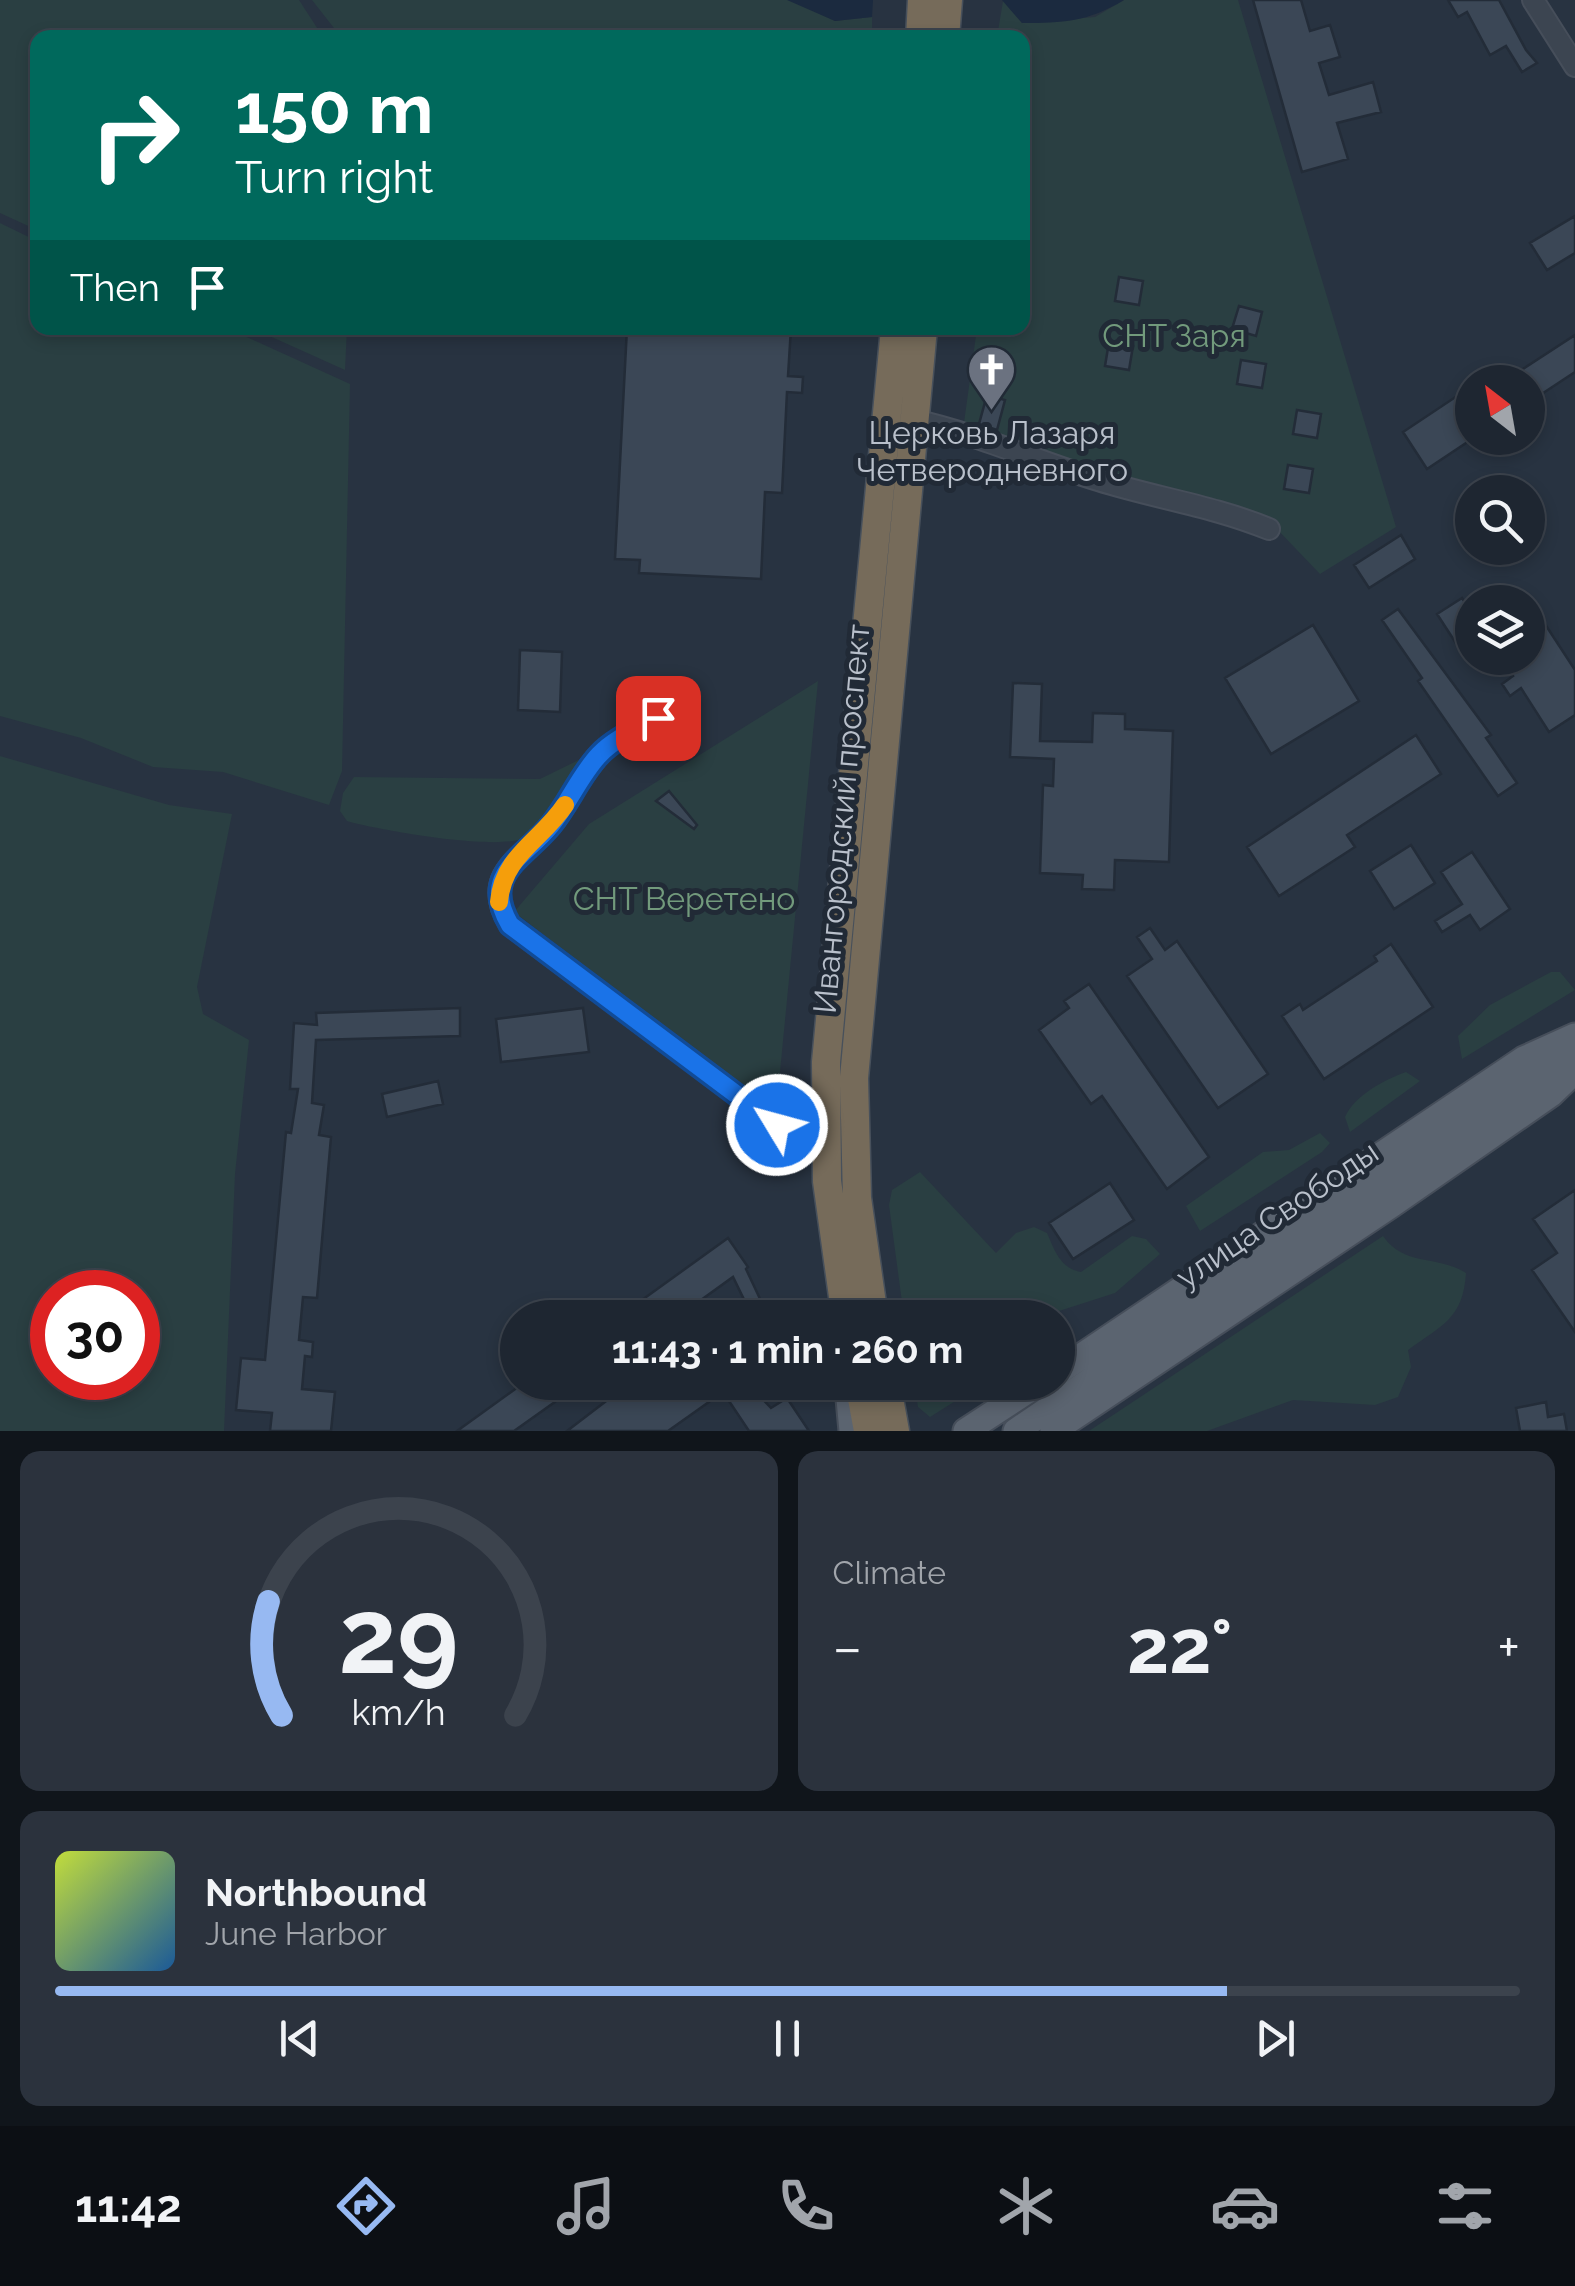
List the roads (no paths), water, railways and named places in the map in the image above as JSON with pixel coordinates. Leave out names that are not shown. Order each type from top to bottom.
[{"type":"highway","points":[[920,30],[922,0]]},
{"type":"highway","points":[[946,30],[948,0]]},
{"type":"highway","name":"Ивангородский проспект","points":[[844,1300],[824,1137],[826,1062],[894,335]]},
{"type":"highway","name":"Ивангородский проспект","points":[[871,1300],[857,1198],[854,1078],[922,335]]},
{"type":"highway","points":[[861,1400],[868,1431]]},
{"type":"highway","points":[[892,1400],[895,1431]]},
{"type":"main road","name":"улица Свободы","points":[[1075,1361],[1524,1059],[1575,1036]]},
{"type":"main road","name":"улица Свободы","points":[[1016,1431],[1575,1051]]},
{"type":"main road","name":"улица Свободы","points":[[1054,1431],[1408,1194],[1552,1094],[1575,1071]]},
{"type":"main road","points":[[849,1400],[852,1431]]},
{"type":"main road","points":[[895,1400],[904,1431]]},
{"type":"main road","points":[[966,1431],[1013,1400]]},
{"type":"street","points":[[1533,0],[1575,66]]},
{"type":"street","points":[[914,420],[1074,473],[1189,500],[1269,528]]},
{"type":"street","points":[[658,718],[613,742],[596,758],[550,826],[514,857],[500,885],[498,906],[510,925],[777,1125],[824,1137]]},
{"type":"water","points":[[787,0],[873,0],[872,17],[835,21]]},
{"type":"water","points":[[1002,0],[1124,0],[1075,20],[1022,23]]},
{"type":"place","name":"Церковь Лазаря Четверодневного","points":[[992,412]]},
{"type":"park label","name":"СНТ Заря","points":[[1174,335]]},
{"type":"park label","name":"СНТ Веретено","points":[[684,898]]}]
